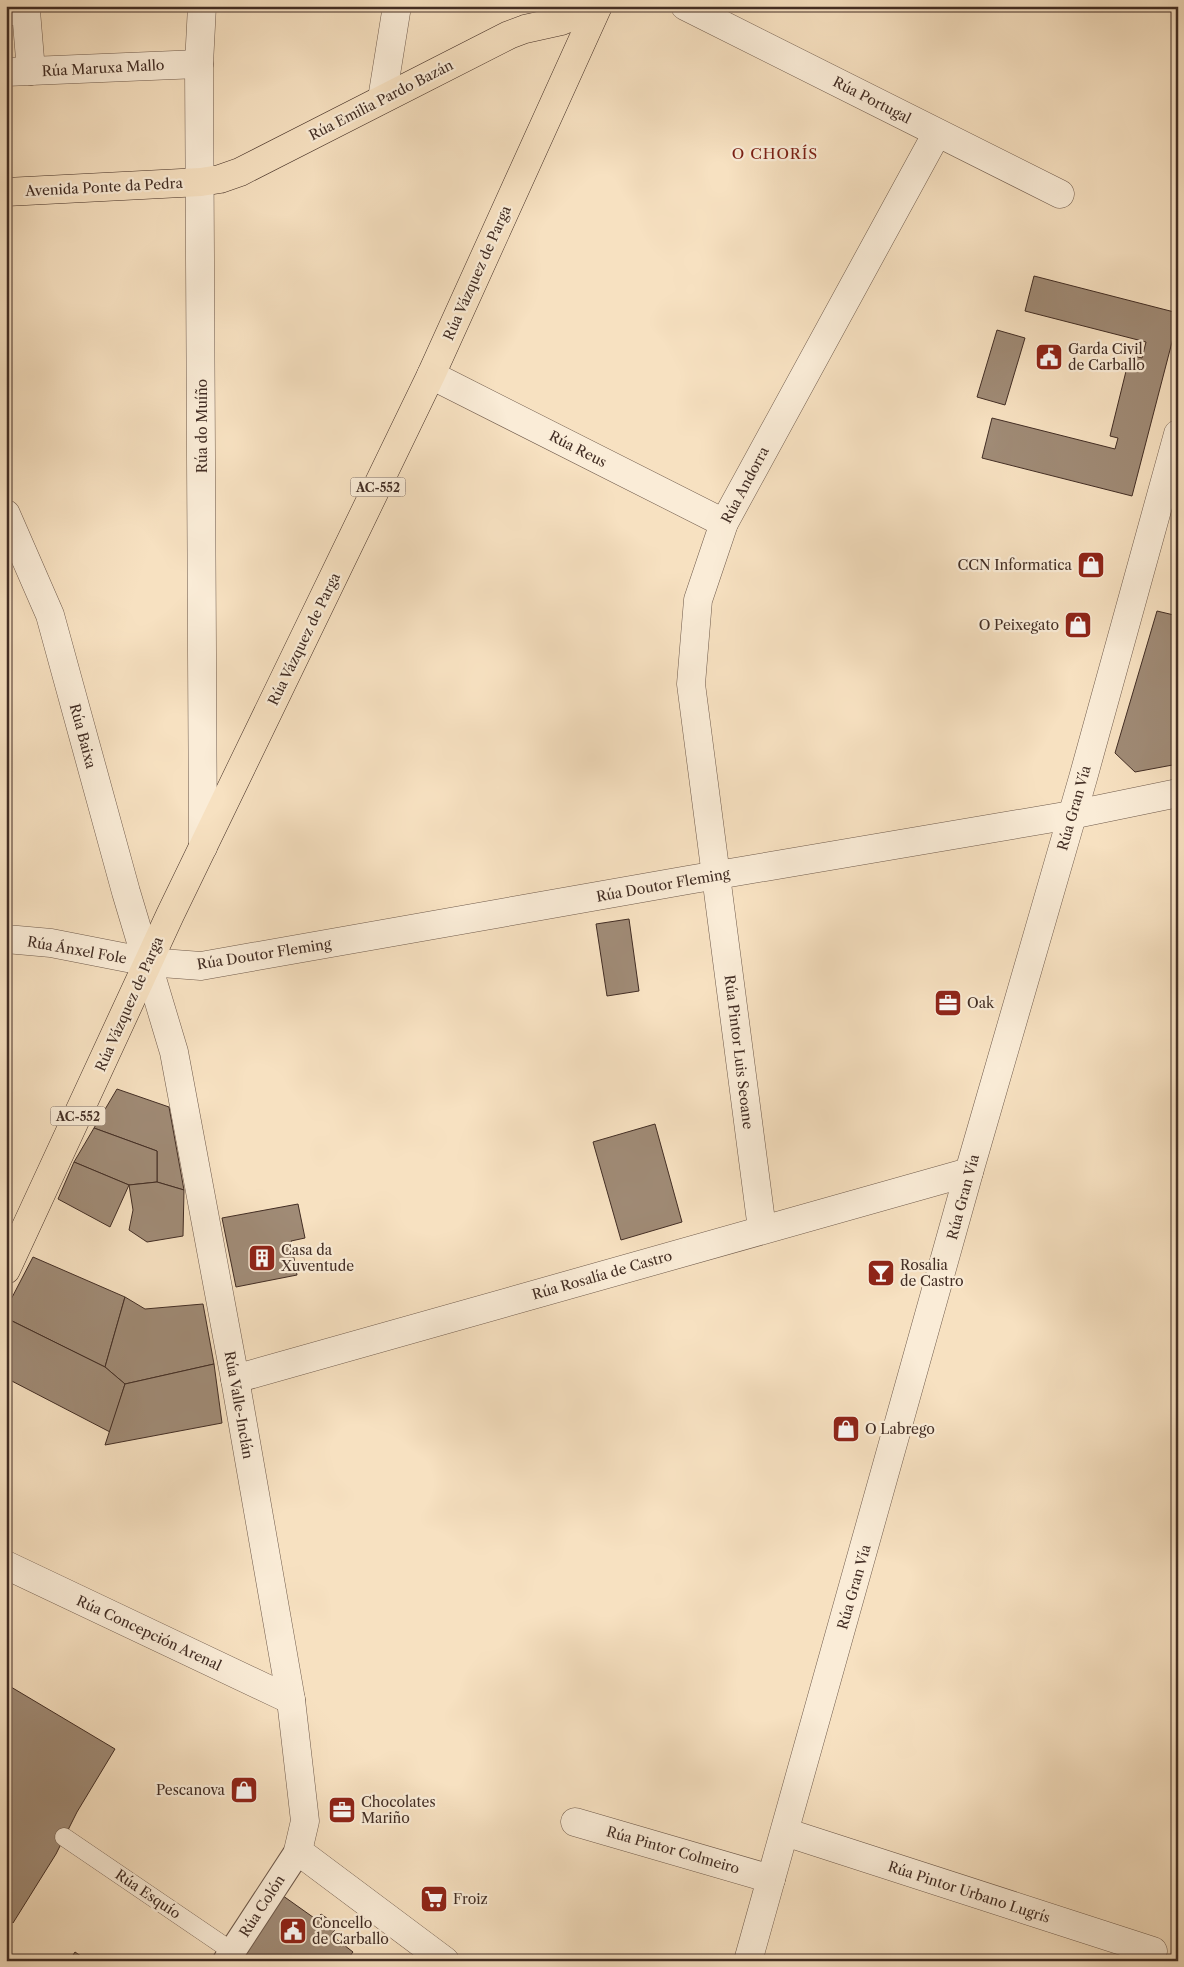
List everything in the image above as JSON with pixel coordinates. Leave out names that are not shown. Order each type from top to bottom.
[{"type":"main road","name":"Rúa Emilia Pardo Bazán","points":[[201,182],[220,179],[240,172],[509,35],[566,14],[597,6]]},
{"type":"main road","name":"Rúa Vázquez de Parga","points":[[6,1270],[148,962],[431,375],[597,6]]},
{"type":"main road","points":[[566,14],[576,56]]},
{"type":"main road","name":"Avenida Ponte da Pedra","points":[[6,192],[201,182]]},
{"type":"street","name":"Rúa do Muíño","points":[[202,6],[199,64],[204,846]]},
{"type":"street","points":[[382,98],[397,6]]},
{"type":"street","name":"Rúa Portugal","points":[[685,6],[1060,194]]},
{"type":"street","points":[[6,11],[26,10],[19,72]]},
{"type":"street","name":"Rúa Maruxa Mallo","points":[[19,72],[199,64]]},
{"type":"street","name":"Rúa Andorra","points":[[717,876],[691,684],[698,600],[724,523],[937,133]]},
{"type":"street","name":"Rúa Reus","points":[[431,375],[724,523]]},
{"type":"street","name":"Rúa Gran Vía","points":[[748,1961],[1178,434]]},
{"type":"street","name":"Rúa Baixa","points":[[6,514],[50,615],[126,892],[148,962]]},
{"type":"street","name":"Rúa Doutor Fleming","points":[[148,962],[201,966],[1072,815],[1178,794]]},
{"type":"street","name":"Rúa Pintor Luis Seoane","points":[[717,876],[762,1229]]},
{"type":"street","name":"Rúa Ánxel Fole","points":[[6,939],[51,943],[148,962]]},
{"type":"street","name":"Rúa Valle-Inclán","points":[[148,962],[174,1052],[235,1378],[291,1700],[306,1821],[298,1851]]},
{"type":"street","name":"Rúa Rosalía de Castro","points":[[235,1378],[969,1172]]},
{"type":"street","name":"Rúa Concepción Arenal","points":[[6,1565],[291,1700]]},
{"type":"street","name":"Rúa Pintor Colmeiro","points":[[575,1822],[772,1879]]},
{"type":"street","name":"Rúa Pintor Urbano Lugrís","points":[[785,1832],[1153,1951]]},
{"type":"street","points":[[298,1851],[446,1961]]},
{"type":"street","name":"Rúa Colón","points":[[229,1956],[298,1851]]},
{"type":"lane","name":"Rúa Esquío","points":[[64,1837],[229,1956]]},
{"type":"building","points":[[1034,276],[1178,313],[1132,496],[982,458],[992,418],[1115,449],[1118,438],[1110,436],[1130,355],[1142,358],[1146,342],[1025,311]]},
{"type":"building","points":[[997,330],[1025,338],[1005,405],[977,397]]},
{"type":"building","points":[[1157,611],[1178,616],[1178,764],[1135,772],[1115,753]]},
{"type":"building","points":[[629,919],[639,991],[607,996],[596,924]]},
{"type":"building","points":[[117,1089],[169,1107],[184,1190],[157,1182],[157,1151],[94,1128]]},
{"type":"building","points":[[655,1124],[682,1222],[621,1240],[593,1142]]},
{"type":"building","points":[[94,1128],[157,1151],[157,1182],[129,1185],[74,1162]]},
{"type":"building","points":[[74,1162],[129,1185],[110,1227],[58,1199]]},
{"type":"building","points":[[157,1182],[184,1190],[183,1236],[147,1242],[129,1230],[133,1210],[129,1185]]},
{"type":"building","name":"Casa da Xuventude","points":[[298,1204],[305,1238],[291,1241],[297,1275],[236,1287],[222,1218]]},
{"type":"building","points":[[33,1257],[125,1297],[105,1367],[6,1318],[6,1309]]},
{"type":"building","points":[[125,1297],[145,1309],[203,1304],[214,1364],[125,1384],[105,1367]]},
{"type":"building","points":[[6,1318],[105,1367],[125,1384],[110,1432],[6,1378]]},
{"type":"building","points":[[214,1364],[222,1423],[105,1445],[125,1384]]},
{"type":"building","points":[[6,1684],[115,1749],[77,1812],[56,1854],[13,1923],[6,1918]]},
{"type":"building","name":"Concello de Carballo","points":[[279,1893],[317,1920],[321,1914],[338,1926],[331,1935],[353,1952],[346,1961],[239,1961]]},
{"type":"building","points":[[75,1952],[88,1961],[69,1961]]},
{"type":"place","name":"Garda Civil de Carballo","points":[[1049,357]]},
{"type":"place","name":"CCN Informatica","points":[[1091,565]]},
{"type":"place","name":"O Peixegato","points":[[1078,625]]},
{"type":"place","name":"Oak","points":[[948,1003]]},
{"type":"place","name":"Casa da Xuventude","points":[[262,1258]]},
{"type":"place","name":"Rosalia de Castro","points":[[881,1273]]},
{"type":"place","name":"O Labrego","points":[[846,1429]]},
{"type":"place","name":"Pescanova","points":[[244,1790]]},
{"type":"place","name":"Chocolates Mariño","points":[[342,1810]]},
{"type":"place","name":"Froiz","points":[[434,1899]]},
{"type":"place","name":"Concello de Carballo","points":[[293,1931]]},
{"type":"district","name":"O CHORÍS","points":[[775,153]]}]
